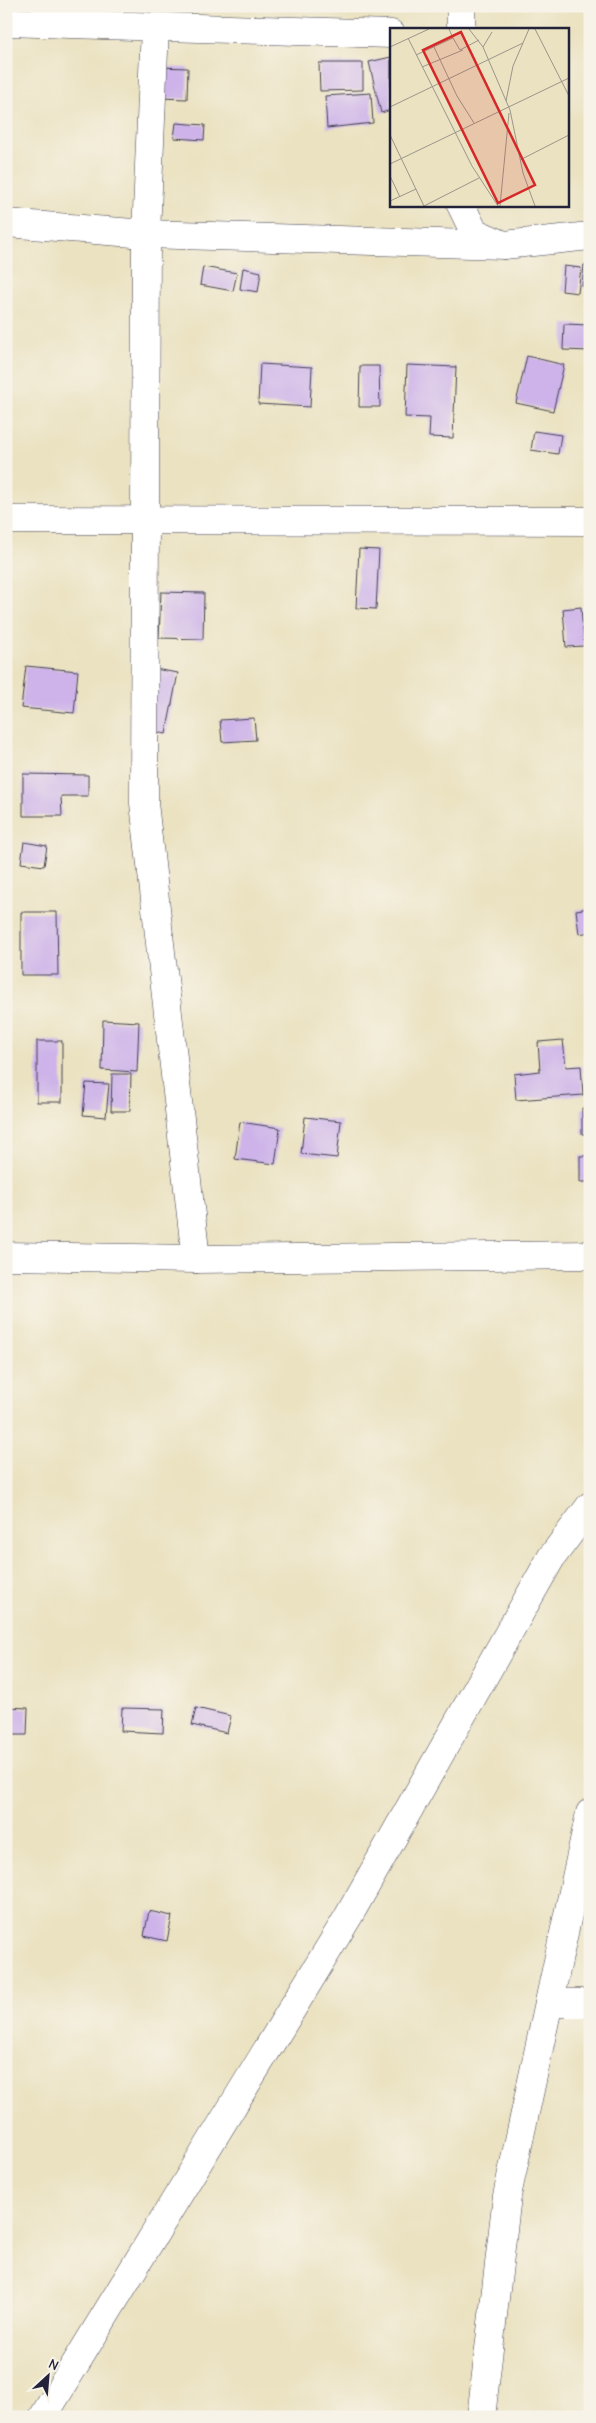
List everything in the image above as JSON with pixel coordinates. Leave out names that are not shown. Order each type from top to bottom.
[{"type":"street","points":[[461,6],[461,28]]},
{"type":"street","points":[[6,22],[390,34]]},
{"type":"street","points":[[155,28],[146,234],[144,803],[196,1259]]},
{"type":"street","points":[[462,206],[474,232],[504,245]]},
{"type":"street","points":[[6,223],[146,234],[504,245],[590,236]]},
{"type":"street","points":[[6,520],[590,520]]},
{"type":"street","points":[[6,1256],[196,1259],[590,1255]]},
{"type":"street","points":[[43,2417],[348,1917],[551,1558],[590,1506]]},
{"type":"street","points":[[481,2417],[507,2196],[590,1812]]},
{"type":"street","points":[[549,2003],[590,2002]]},
{"type":"building","points":[[390,57],[390,110],[381,113],[369,62]]},
{"type":"building","points":[[319,63],[363,63],[363,90],[320,91]]},
{"type":"building","points":[[158,67],[188,68],[187,99],[158,98]]},
{"type":"building","points":[[371,93],[373,123],[327,128],[325,96]]},
{"type":"building","points":[[176,123],[205,125],[204,140],[174,138]]},
{"type":"building","points":[[584,265],[590,265],[590,287],[582,286]]},
{"type":"building","points":[[564,266],[581,268],[578,293],[562,291]]},
{"type":"building","points":[[203,267],[237,273],[233,291],[200,285]]},
{"type":"building","points":[[243,268],[261,272],[258,292],[240,289]]},
{"type":"building","points":[[564,324],[590,325],[590,351],[563,350]]},
{"type":"building","points":[[527,356],[564,365],[553,411],[516,403]]},
{"type":"building","points":[[260,364],[312,367],[310,407],[258,404]]},
{"type":"building","points":[[407,365],[456,367],[453,438],[429,437],[430,418],[405,417]]},
{"type":"building","points":[[360,366],[379,366],[380,407],[359,407]]},
{"type":"building","points":[[534,431],[561,435],[558,454],[531,450]]},
{"type":"building","points":[[359,549],[379,550],[376,609],[356,608]]},
{"type":"building","points":[[161,592],[204,593],[203,639],[159,638]]},
{"type":"building","points":[[581,607],[584,646],[566,647],[563,609]]},
{"type":"building","points":[[26,666],[78,671],[74,713],[21,708]]},
{"type":"building","points":[[155,669],[178,673],[166,734],[144,730]]},
{"type":"building","points":[[254,718],[256,740],[222,742],[220,720]]},
{"type":"building","points":[[23,774],[88,775],[88,796],[61,796],[62,816],[23,816]]},
{"type":"building","points":[[24,842],[47,846],[44,866],[21,863]]},
{"type":"building","points":[[590,908],[590,932],[579,934],[576,910]]},
{"type":"building","points":[[21,912],[57,912],[58,975],[21,975]]},
{"type":"building","points":[[103,1020],[139,1022],[137,1072],[102,1070]]},
{"type":"building","points":[[563,1040],[566,1067],[581,1066],[583,1095],[516,1100],[514,1074],[540,1071],[538,1042]]},
{"type":"building","points":[[37,1041],[62,1041],[62,1102],[37,1102]]},
{"type":"building","points":[[112,1074],[131,1074],[130,1111],[111,1111]]},
{"type":"building","points":[[86,1083],[109,1084],[106,1117],[83,1115]]},
{"type":"building","points":[[582,1108],[590,1109],[590,1134],[582,1134]]},
{"type":"building","points":[[305,1117],[341,1121],[337,1158],[301,1154]]},
{"type":"building","points":[[240,1122],[280,1128],[275,1164],[235,1159]]},
{"type":"building","points":[[580,1156],[590,1156],[590,1182],[580,1182]]},
{"type":"building","points":[[6,1707],[28,1708],[27,1735],[6,1735]]},
{"type":"building","points":[[122,1708],[164,1709],[163,1733],[121,1731]]},
{"type":"building","points":[[196,1708],[231,1716],[227,1733],[192,1725]]},
{"type":"building","points":[[149,1911],[172,1916],[167,1941],[144,1936]]}]
